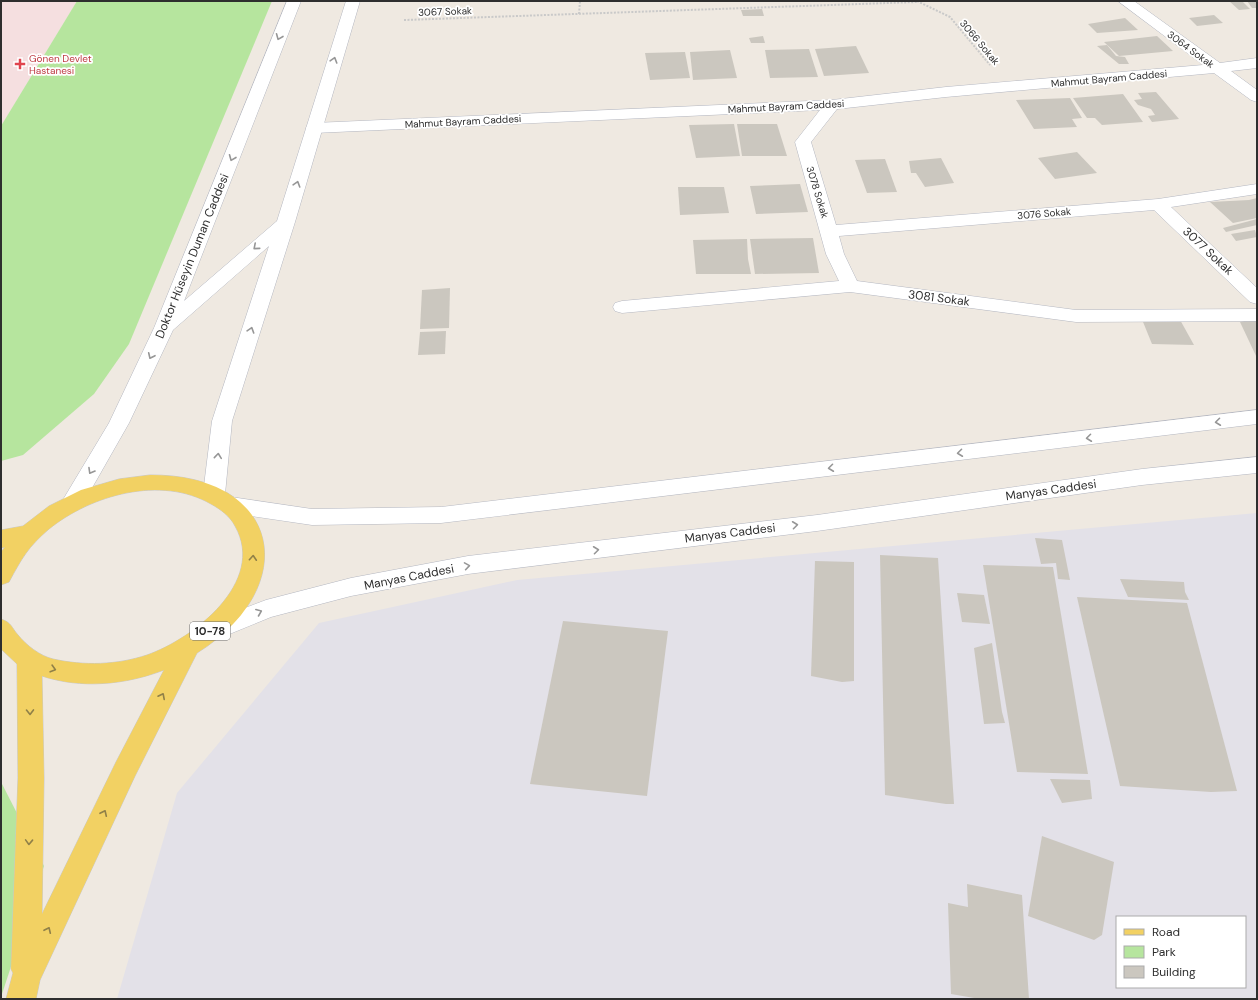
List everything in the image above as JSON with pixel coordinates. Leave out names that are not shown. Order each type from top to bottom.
[{"type":"main road","name":"Doktor Hüseyin Duman Caddesi","points":[[72,503],[119,422],[164,328],[294,1]]},
{"type":"main road","points":[[223,500],[222,421],[286,222],[352,1]]},
{"type":"main road","name":"3064 Sokak","points":[[1125,1],[1257,97]]},
{"type":"main road","name":"Mahmut Bayram Caddesi","points":[[314,128],[832,105],[1009,86],[1217,68],[1257,63]]},
{"type":"main road","name":"3078 Sokak","points":[[832,105],[803,142],[836,254],[850,286]]},
{"type":"main road","name":"3076 Sokak","points":[[829,231],[1158,204],[1257,188]]},
{"type":"main road","name":"3077 Sokak","points":[[1158,204],[1257,298]]},
{"type":"main road","points":[[164,328],[286,222]]},
{"type":"main road","name":"3081 Sokak","points":[[622,307],[850,286],[1076,316],[1257,315]]},
{"type":"main road","name":"Manyas Caddesi","points":[[1,576],[14,551],[30,533],[50,517],[72,503],[97,493],[122,486],[147,482],[172,483],[195,487],[223,500],[312,516],[441,515],[1257,417]]},
{"type":"main road","name":"Manyas Caddesi","points":[[210,632],[266,609],[351,587],[468,566],[817,522],[1142,477],[1257,466]]},
{"type":"main road","name":"Manyas Caddesi","points":[[11,645],[50,668],[75,674],[103,674],[132,670],[160,661],[186,648],[210,632],[228,614],[239,599],[251,574],[254,554],[251,536],[244,519],[223,500]]},
{"type":"main road","name":"Manyas Caddesi","points":[[1,539],[30,533]]},
{"type":"main road","name":"10-78","points":[[11,645],[31,778],[23,989]]},
{"type":"main road","name":"10-78","points":[[23,989],[121,777],[186,648]]},
{"type":"path","points":[[579,14],[580,1]]},
{"type":"path","name":"3067 Sokak","points":[[404,20],[917,2]]},
{"type":"path","name":"3066 Sokak","points":[[917,2],[950,17],[1009,86]]},
{"type":"shaded area","name":"Gönen Devlet Hastanesi","points":[[1,1],[77,1],[1,126]]},
{"type":"shaded area","points":[[1257,513],[1257,999],[117,999],[177,793],[319,623],[517,580]]},
{"type":"green space","points":[[77,1],[272,1],[129,344],[94,394],[23,455],[1,461],[1,126]]},
{"type":"green space","points":[[1,782],[44,866],[1,997]]},
{"type":"building","points":[[1229,1],[1242,1],[1250,9],[1239,10]]},
{"type":"building","points":[[1247,1],[1257,2],[1257,8],[1252,8]]},
{"type":"building","points":[[762,9],[764,16],[743,16],[741,10]]},
{"type":"building","points":[[1214,15],[1223,23],[1197,26],[1189,18]]},
{"type":"building","points":[[1125,18],[1138,30],[1097,33],[1088,24]]},
{"type":"building","points":[[763,36],[765,43],[751,43],[749,38]]},
{"type":"building","points":[[1157,36],[1173,51],[1119,56],[1104,42]]},
{"type":"building","points":[[1107,45],[1116,56],[1125,57],[1129,64],[1119,64],[1097,46]]},
{"type":"building","points":[[856,46],[869,73],[824,76],[815,49]]},
{"type":"building","points":[[809,49],[818,77],[770,78],[765,50]]},
{"type":"building","points":[[730,50],[737,78],[693,80],[690,52]]},
{"type":"building","points":[[685,52],[690,78],[650,80],[645,53]]},
{"type":"building","points":[[1156,92],[1179,119],[1152,122],[1148,116],[1155,115],[1151,109],[1138,105],[1134,100],[1142,99],[1138,93]]},
{"type":"building","points":[[1123,94],[1143,122],[1102,125],[1095,118],[1087,118],[1073,98]]},
{"type":"building","points":[[1070,98],[1082,118],[1072,119],[1077,127],[1034,129],[1016,100]]},
{"type":"building","points":[[734,124],[740,156],[696,158],[689,125]]},
{"type":"building","points":[[737,124],[777,124],[787,156],[742,156]]},
{"type":"building","points":[[1077,152],[1097,173],[1055,179],[1038,158]]},
{"type":"building","points":[[941,158],[954,183],[925,187],[916,173],[911,173],[909,161]]},
{"type":"building","points":[[885,159],[897,192],[867,193],[855,160]]},
{"type":"building","points":[[800,184],[808,212],[756,214],[750,186]]},
{"type":"building","points":[[678,187],[724,187],[729,213],[680,215]]},
{"type":"building","points":[[1257,198],[1257,218],[1233,223],[1210,202],[1249,200]]},
{"type":"building","points":[[1257,219],[1257,225],[1226,232],[1223,228]]},
{"type":"building","points":[[1255,230],[1257,237],[1236,241],[1231,234]]},
{"type":"building","points":[[813,238],[819,273],[755,274],[750,239]]},
{"type":"building","points":[[747,239],[748,259],[751,274],[696,274],[693,240]]},
{"type":"building","points":[[450,288],[449,328],[420,329],[422,290]]},
{"type":"building","points":[[1141,317],[1179,318],[1194,345],[1152,344]]},
{"type":"building","points":[[1257,318],[1257,358],[1240,322]]},
{"type":"building","points":[[446,331],[445,354],[418,355],[420,332]]},
{"type":"building","points":[[1035,538],[1062,540],[1070,580],[1058,579],[1056,563],[1041,564]]},
{"type":"building","points":[[880,555],[938,558],[954,804],[885,795]]},
{"type":"building","points":[[815,561],[854,562],[854,681],[842,682],[811,676]]},
{"type":"building","points":[[983,565],[1053,567],[1088,774],[1017,772]]},
{"type":"building","points":[[1120,579],[1184,582],[1185,592],[1189,600],[1128,597]]},
{"type":"building","points":[[957,593],[984,595],[990,624],[962,622]]},
{"type":"building","points":[[1077,597],[1187,603],[1237,791],[1211,792],[1120,786]]},
{"type":"building","points":[[563,621],[668,631],[647,796],[530,784]]},
{"type":"building","points":[[992,643],[1005,723],[984,724],[974,648]]},
{"type":"building","points":[[1050,779],[1090,780],[1092,799],[1062,803]]},
{"type":"building","points":[[1042,836],[1114,862],[1102,935],[1094,940],[1028,916]]},
{"type":"building","points":[[967,884],[1022,895],[1029,999],[980,999],[951,994],[948,903],[968,907]]},
{"type":"place","name":"Gönen Devlet Hastanesi","points":[[20,64]]}]
